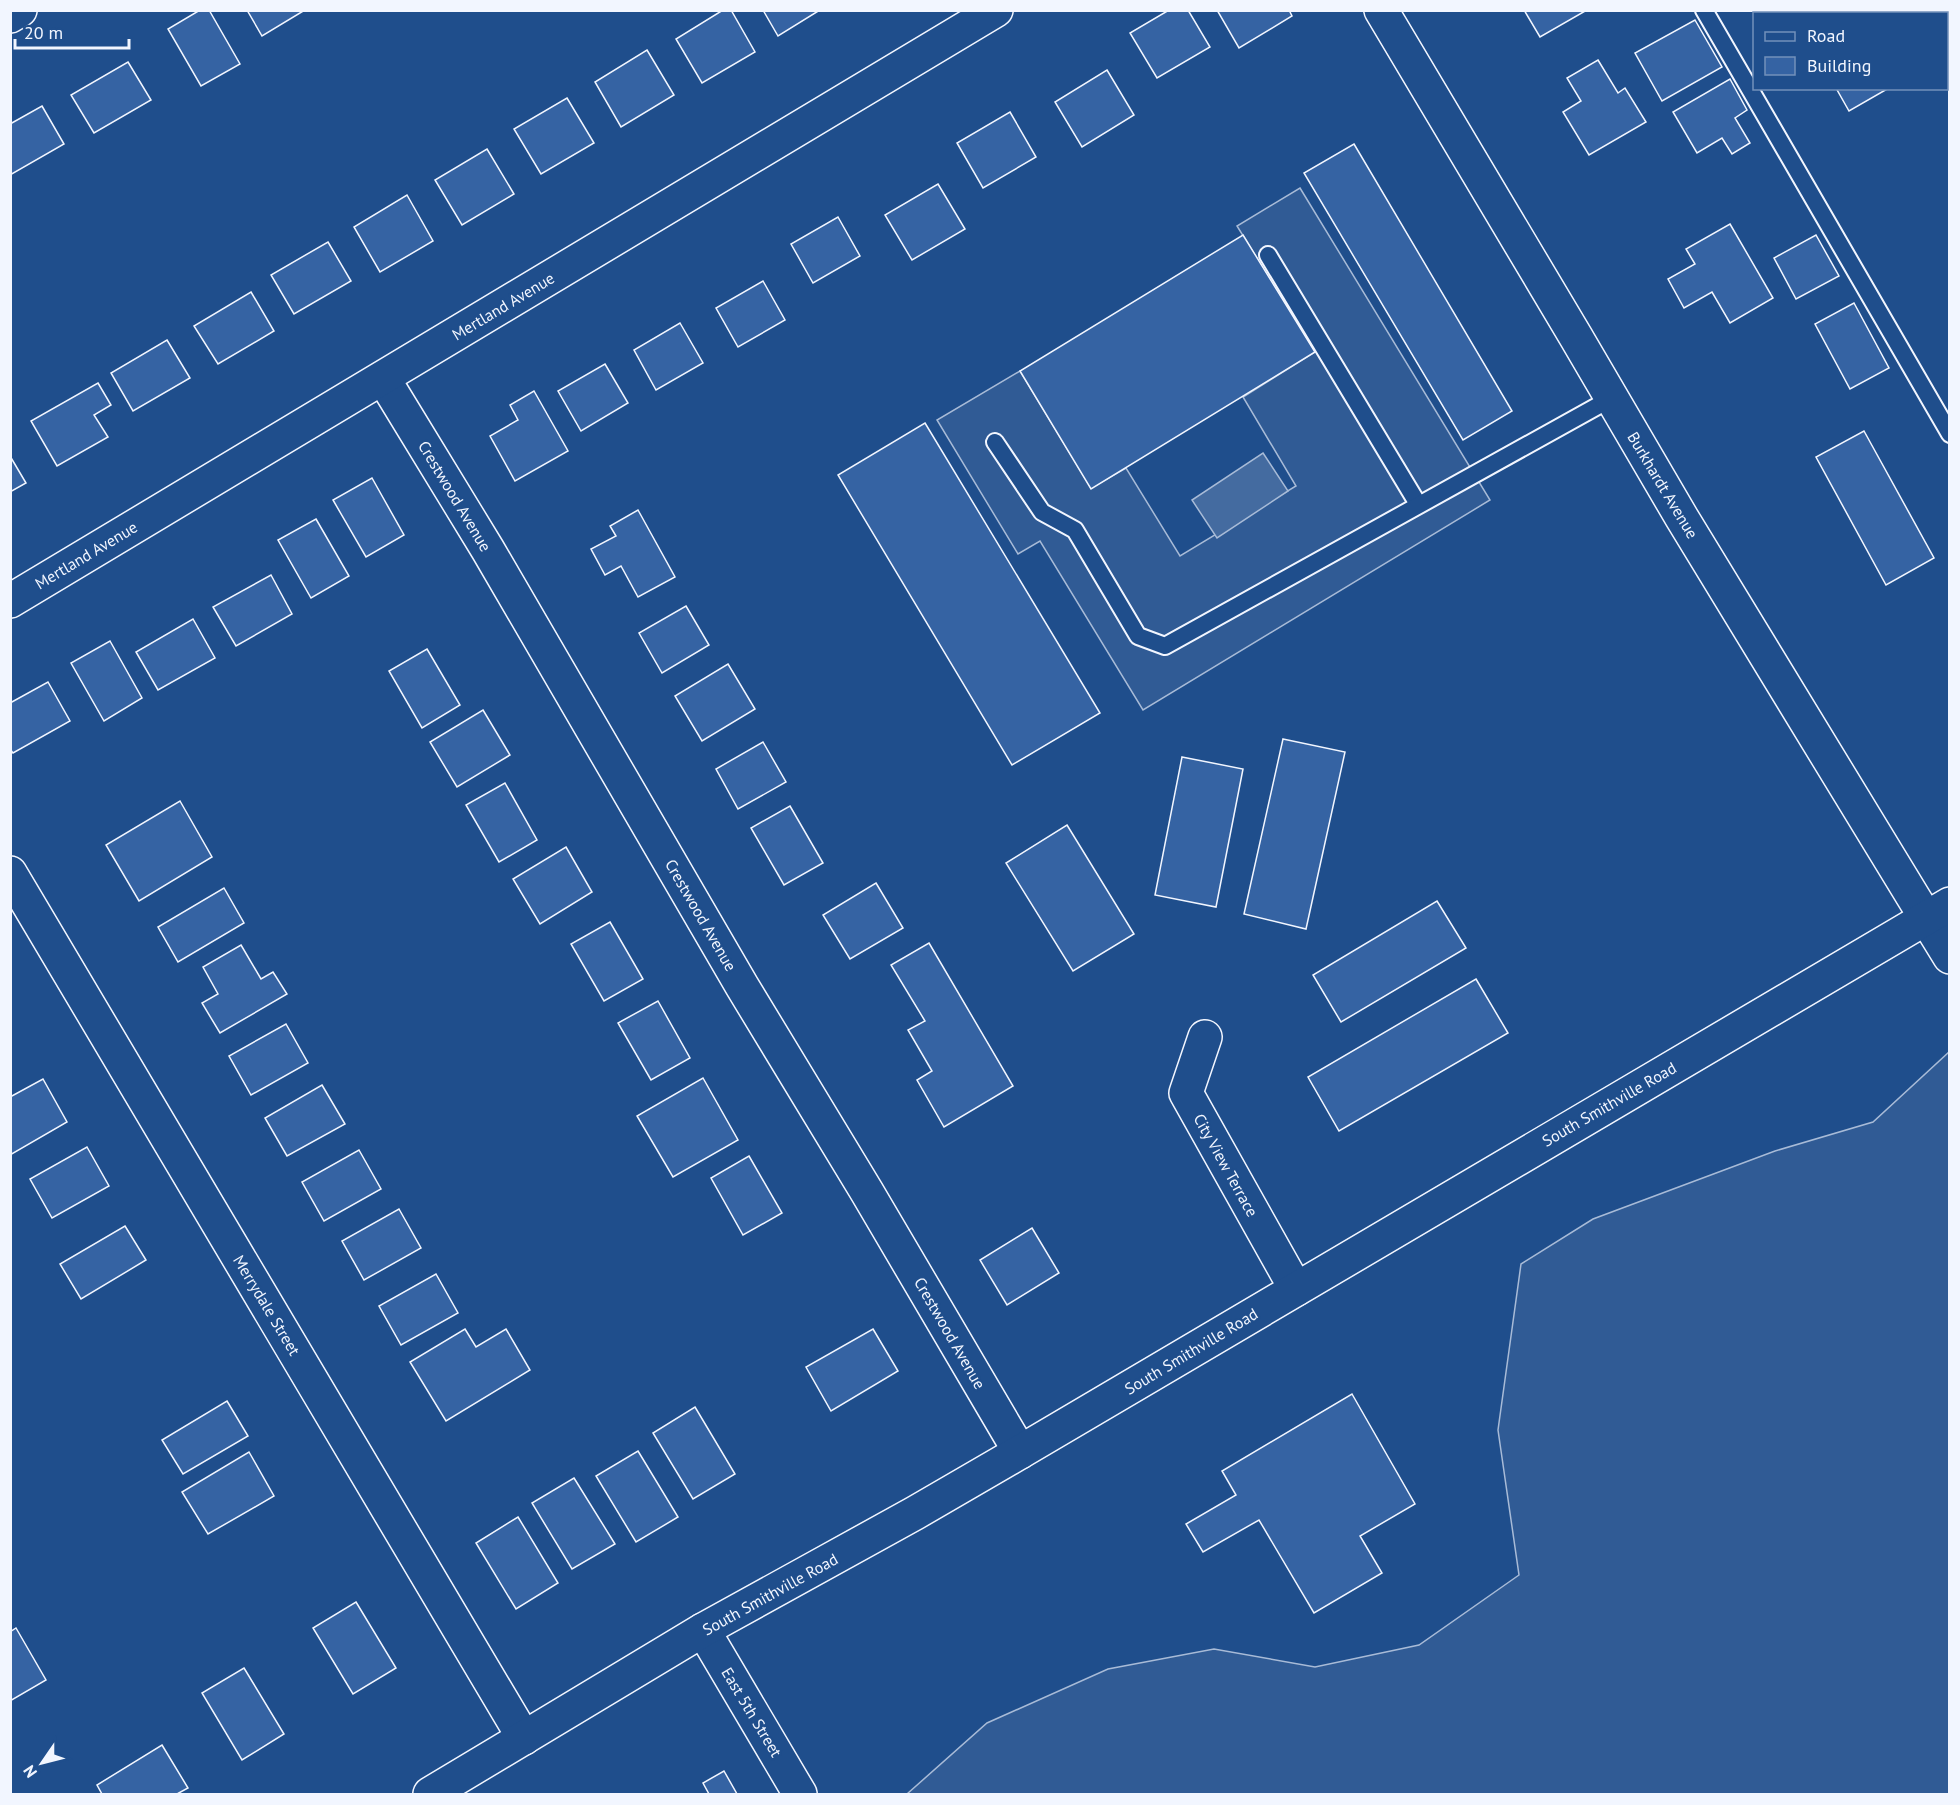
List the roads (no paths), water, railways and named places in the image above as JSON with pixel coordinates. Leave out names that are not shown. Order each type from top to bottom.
[{"type":"street","points":[[10,16],[20,10]]},
{"type":"street","name":"Mertland Avenue","points":[[10,601],[996,10]]},
{"type":"street","name":"Burkhardt Avenue","points":[[1381,10],[1688,528],[1938,911],[1950,957]]},
{"type":"street","name":"Crestwood Avenue","points":[[383,378],[488,550],[742,986],[867,1192],[1020,1452]]},
{"type":"street","name":"Merrydale Street","points":[[10,873],[524,1738]]},
{"type":"street","name":"South Smithville Road","points":[[430,1794],[703,1630],[1020,1452],[1938,911]]},
{"type":"street","name":"City View Terrace","points":[[1205,1036],[1186,1093],[1296,1288]]},
{"type":"street","name":"East 5th Street","points":[[703,1630],[800,1794]]},
{"type":"lane","points":[[1704,10],[1950,434]]},
{"type":"lane","points":[[1268,255],[1418,504]]},
{"type":"lane","points":[[995,442],[1042,512],[1075,530],[1138,636],[1165,646],[1612,398]]}]
